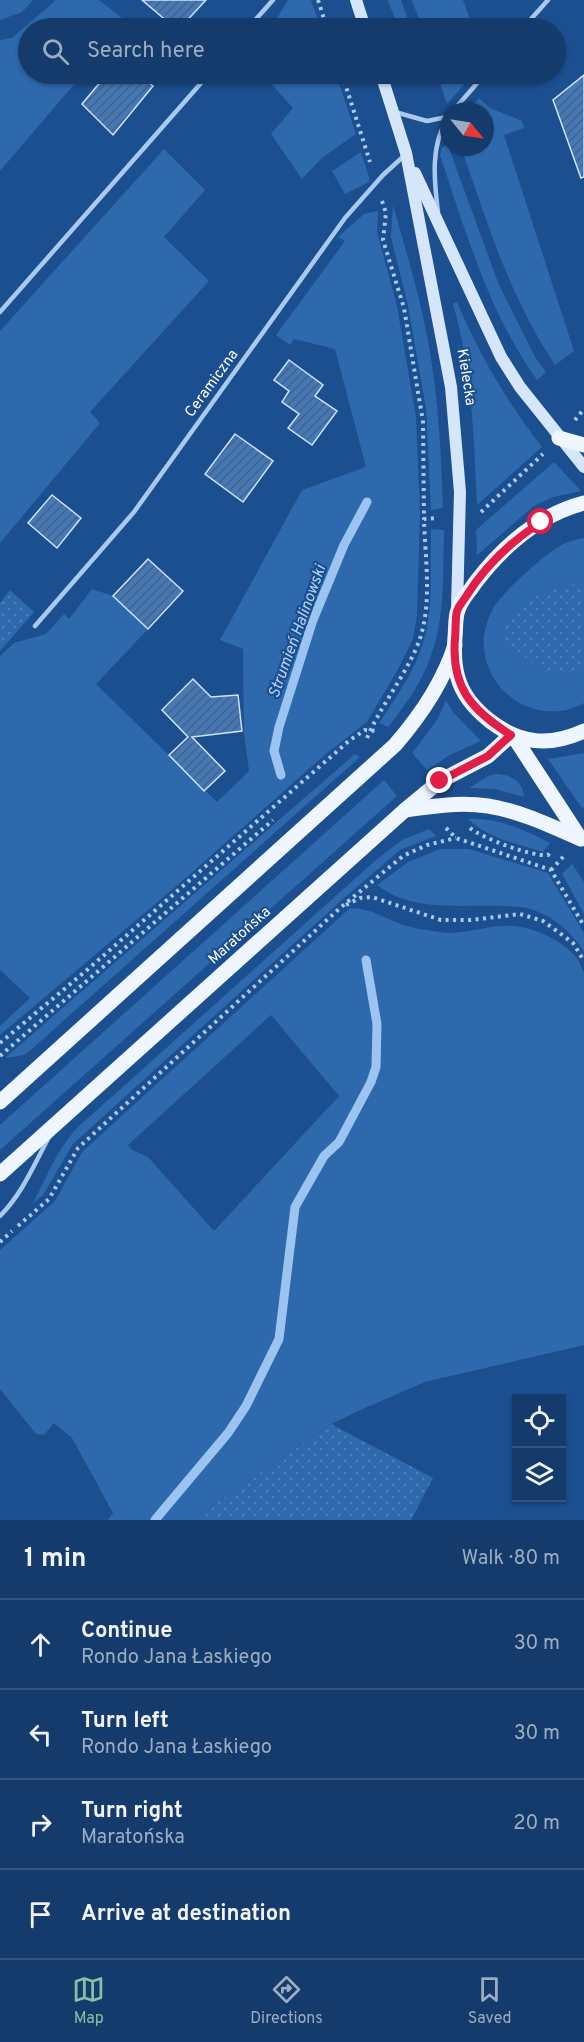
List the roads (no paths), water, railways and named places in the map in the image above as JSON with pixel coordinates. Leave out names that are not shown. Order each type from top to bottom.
[{"type":"main road","points":[[356,0],[362,18]]},
{"type":"main road","name":"Kielecka","points":[[384,84],[406,153],[440,322],[455,420],[460,492],[457,610]]},
{"type":"main road","name":"Kielecka","points":[[406,153],[501,357],[520,387],[584,467]]},
{"type":"main road","points":[[560,438],[584,445]]},
{"type":"main road","points":[[582,842],[513,736],[480,713],[462,690],[455,666],[455,645],[457,610],[483,573],[514,541],[556,512],[584,503]]},
{"type":"main road","points":[[0,1102],[388,752],[415,722],[436,689],[455,645]]},
{"type":"main road","points":[[513,736],[546,742],[584,731]]},
{"type":"main road","name":"Maratońska","points":[[0,1174],[405,810],[440,781],[488,756],[513,736]]},
{"type":"main road","points":[[405,810],[456,804],[491,806],[527,817],[582,842]]},
{"type":"lane","points":[[257,18],[273,0]]},
{"type":"lane","points":[[532,18],[548,0]]},
{"type":"lane","points":[[0,312],[200,84]]},
{"type":"lane","points":[[461,102],[476,84]]},
{"type":"lane","points":[[393,111],[427,121],[440,118]]},
{"type":"lane","points":[[440,135],[435,147],[436,198],[441,230]]},
{"type":"lane","name":"Ceramiczna","points":[[35,626],[134,512],[345,218],[406,153]]},
{"type":"lane","points":[[0,1216],[21,1189],[57,1123]]},
{"type":"waterway","name":"Strumień Halinowski","points":[[281,775],[274,751],[279,727],[313,620],[344,545],[367,502]]},
{"type":"waterway","name":"Strumień Halinowski","points":[[155,1520],[228,1433],[246,1406],[279,1339],[295,1207],[324,1156],[339,1142],[371,1082],[376,1067],[377,1024],[366,960]]}]
